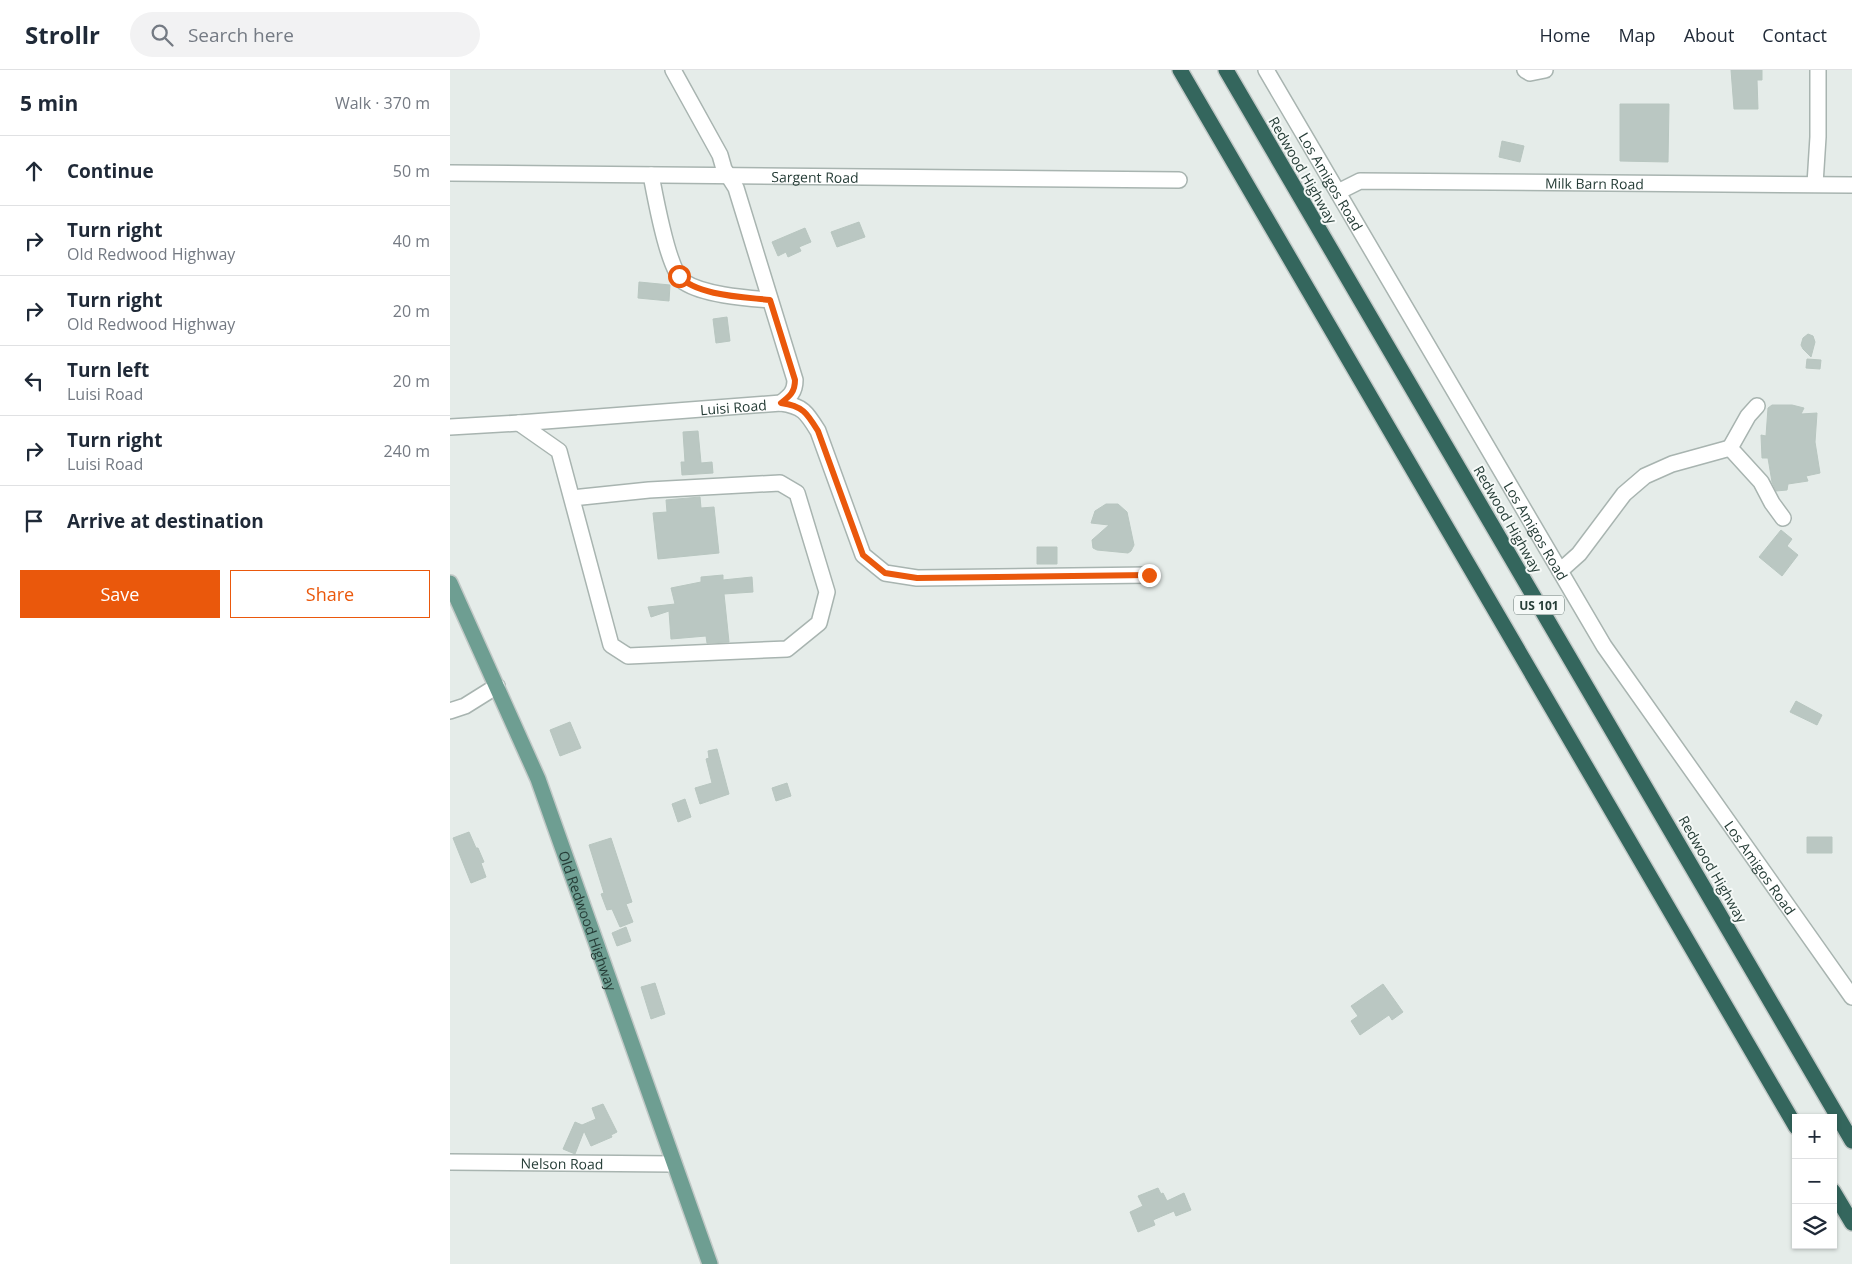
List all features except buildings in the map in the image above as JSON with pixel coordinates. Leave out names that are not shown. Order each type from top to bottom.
[{"type":"highway","name":"US 101","points":[[1180,70],[1792,1119]]},
{"type":"highway","name":"Redwood Highway","points":[[1226,70],[1852,1140]]},
{"type":"highway","points":[[1837,1198],[1852,1223]]},
{"type":"main road","name":"Old Redwood Highway","points":[[450,583],[538,779],[710,1264]]},
{"type":"street","points":[[673,70],[736,188],[795,380],[794,391],[790,397],[781,403]]},
{"type":"street","name":"Los Amigos Road","points":[[1266,70],[1604,646],[1852,997]]},
{"type":"street","points":[[1525,70],[1530,73],[1545,70]]},
{"type":"street","points":[[1815,184],[1818,138],[1818,70]]},
{"type":"street","name":"Sargent Road","points":[[450,173],[1179,180]]},
{"type":"street","points":[[651,175],[657,210],[676,271],[683,281],[696,287],[725,295],[770,300]]},
{"type":"street","name":"Milk Barn Road","points":[[1338,192],[1360,182],[1852,185]]},
{"type":"street","name":"Luisi Road","points":[[450,426],[519,423],[781,403],[801,408],[808,414],[818,431],[863,555],[885,573],[917,578],[1149,575]]},
{"type":"street","points":[[1560,571],[1579,554],[1616,504],[1640,480],[1656,470],[1672,464],[1730,448],[1748,416],[1757,406]]},
{"type":"street","points":[[519,423],[559,451],[611,644],[628,656],[787,648],[819,623],[827,592],[797,493],[780,483],[648,490],[572,498]]},
{"type":"street","points":[[1730,448],[1761,482],[1772,503],[1783,518]]},
{"type":"street","points":[[450,711],[465,706],[497,686]]},
{"type":"street","name":"Nelson Road","points":[[450,1162],[674,1164]]},
{"type":"route","points":[[679,276],[683,281],[696,287],[725,295],[770,300],[795,380],[794,391],[790,397],[781,403],[801,408],[808,414],[818,431],[863,555],[885,573],[917,578],[1149,575]]}]
